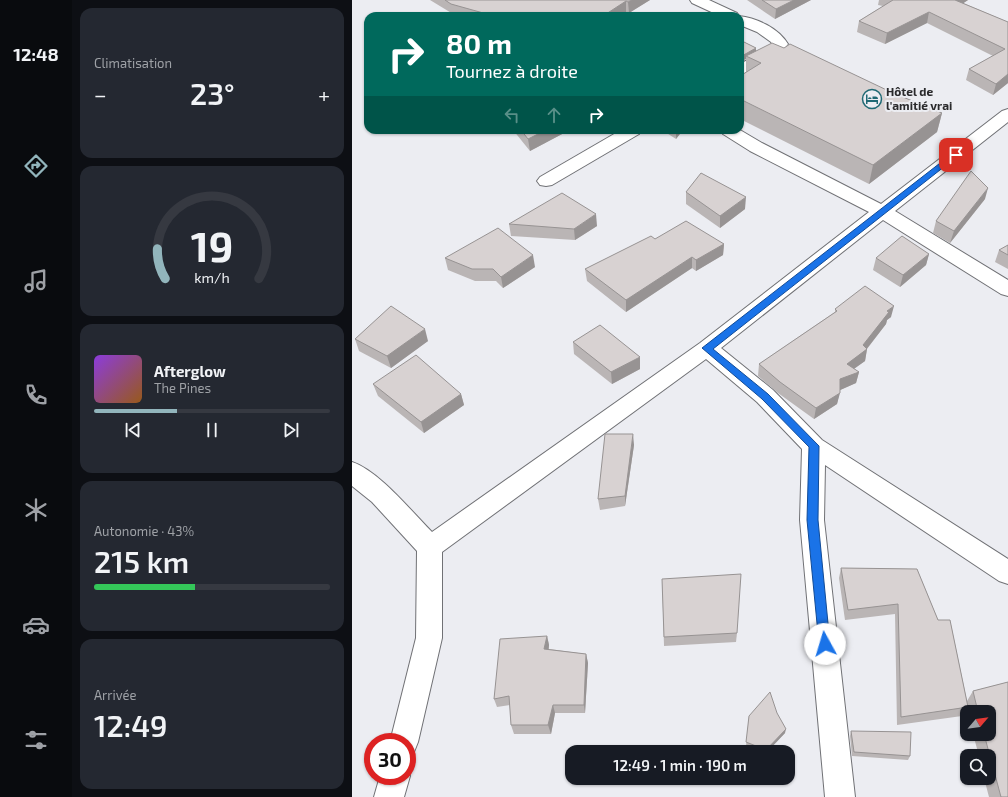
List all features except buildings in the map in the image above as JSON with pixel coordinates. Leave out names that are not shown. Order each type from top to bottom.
[{"type":"street","points":[[696,0],[723,12]]},
{"type":"street","points":[[744,22],[769,33],[778,39],[780,44],[775,51],[744,68]]},
{"type":"street","points":[[430,547],[707,348],[1008,114]]},
{"type":"street","points":[[546,181],[626,134]]},
{"type":"street","points":[[735,134],[756,147],[883,212],[1008,289]]},
{"type":"street","points":[[707,348],[765,396],[814,446],[1008,573]]},
{"type":"street","points":[[814,446],[812,520],[840,797]]},
{"type":"street","points":[[352,472],[380,495],[430,547],[429,638],[406,733]]},
{"type":"street","points":[[389,797],[392,785]]},
{"type":"place","name":"Hôtel de l'amitié vrai","points":[[872,99]]},
{"type":"route","points":[[825,644],[812,520],[814,446],[765,396],[707,348],[956,155]]}]
